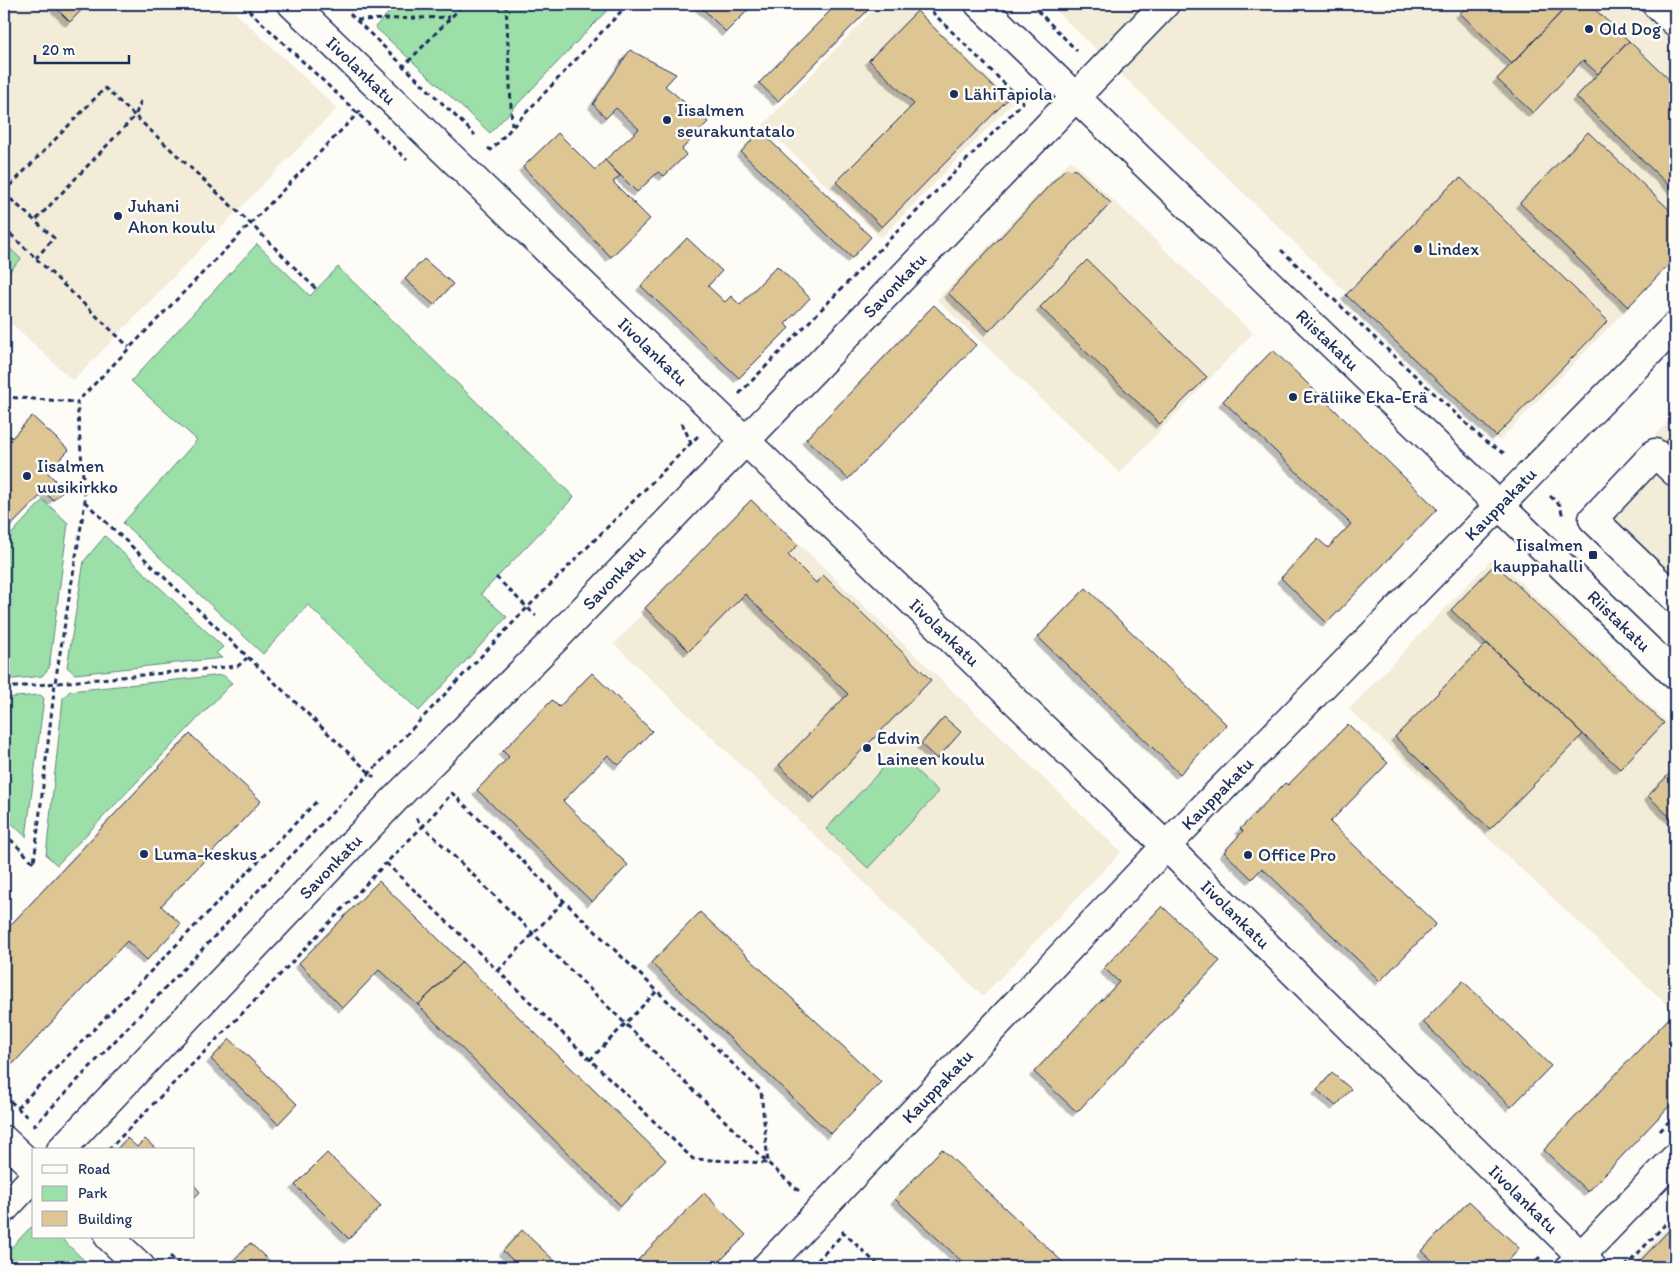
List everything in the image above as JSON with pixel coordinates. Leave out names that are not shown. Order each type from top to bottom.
[{"type":"street","name":"Riistakatu","points":[[979,4],[1675,675]]},
{"type":"street","name":"Savonkatu","points":[[63,1148],[396,798],[558,636],[1165,4]]},
{"type":"street","points":[[1656,4],[1675,22]]},
{"type":"street","name":"Iivolankatu","points":[[318,9],[745,442],[1166,846],[1581,1263]]},
{"type":"street","name":"Kauppakatu","points":[[766,1267],[1166,846],[1675,326]]},
{"type":"street","points":[[1675,472],[1655,453],[1592,519],[1675,598]]},
{"type":"street","points":[[4,1140],[32,1166]]},
{"type":"street","points":[[1581,1263],[1675,1158]]},
{"type":"street","points":[[4,1209],[32,1179]]},
{"type":"street","points":[[110,1238],[141,1267]]},
{"type":"path","points":[[242,4],[409,162]]},
{"type":"path","points":[[404,66],[464,4]]},
{"type":"path","points":[[506,4],[512,127]]},
{"type":"path","points":[[484,144],[491,150],[628,4]]},
{"type":"path","points":[[736,398],[1023,102],[924,4]]},
{"type":"path","points":[[1031,4],[1099,71]]},
{"type":"path","points":[[318,9],[356,20],[451,17]]},
{"type":"path","points":[[356,20],[477,137]]},
{"type":"path","points":[[36,258],[54,238],[4,192],[104,88],[252,225],[316,290]]},
{"type":"path","points":[[34,221],[135,116],[141,101]]},
{"type":"path","points":[[4,833],[34,862],[56,684],[85,502],[77,402],[129,347],[252,225],[358,114]]},
{"type":"path","points":[[4,228],[129,347]]},
{"type":"path","points":[[1275,244],[1486,442],[1504,453],[1560,504],[1564,521]]},
{"type":"path","points":[[4,397],[77,402]]},
{"type":"path","points":[[681,423],[691,443]]},
{"type":"path","points":[[4,1095],[35,1125],[527,608],[701,434]]},
{"type":"path","points":[[85,502],[370,774]]},
{"type":"path","points":[[496,577],[527,608]]},
{"type":"path","points":[[4,688],[238,666],[247,658]]},
{"type":"path","points":[[110,1148],[275,980],[423,826],[452,793],[761,1091],[768,1163]]},
{"type":"path","points":[[396,798],[625,1024],[800,1192]]},
{"type":"path","points":[[17,1108],[318,800]]},
{"type":"path","points":[[386,863],[693,1159],[768,1163]]},
{"type":"path","points":[[498,971],[564,901]]},
{"type":"path","points":[[590,1060],[657,991]]},
{"type":"path","points":[[1625,1267],[1675,1214]]},
{"type":"path","points":[[839,1229],[880,1267]]},
{"type":"path","points":[[811,1267],[844,1233]]},
{"type":"shaded area","name":"Juhani Ahon koulu","points":[[4,4],[226,4],[337,108],[73,381],[12,324],[4,332]]},
{"type":"shaded area","points":[[879,4],[911,4],[1013,102],[881,238],[763,125]]},
{"type":"shaded area","points":[[1049,4],[1675,4],[1675,259],[1499,441]]},
{"type":"shaded area","points":[[1071,160],[1253,333],[1120,473],[937,300]]},
{"type":"shaded area","points":[[1675,415],[1675,607],[1577,515]]},
{"type":"shaded area","name":"Edvin Laineen koulu","points":[[752,499],[1121,852],[983,996],[614,644]]},
{"type":"shaded area","points":[[1494,557],[1675,730],[1675,1012],[1349,709]]},
{"type":"shaded area","points":[[1675,1219],[1675,1267],[1638,1267],[1633,1263]]},
{"type":"green space","points":[[397,4],[613,4],[490,133],[375,27]]},
{"type":"green space","points":[[4,243],[21,259],[4,277]]},
{"type":"green space","points":[[257,244],[310,296],[338,267],[574,497],[481,594],[507,617],[419,711],[308,605],[263,654],[123,523],[197,440],[131,381]]},
{"type":"green space","points":[[43,500],[68,523],[49,668],[42,676],[4,680],[4,542]]},
{"type":"green space","points":[[105,536],[223,647],[216,653],[222,658],[75,674],[67,667],[84,561]]},
{"type":"green space","points":[[223,675],[232,683],[57,865],[46,855],[63,698],[70,691]]},
{"type":"green space","points":[[40,695],[44,698],[26,837],[4,816],[4,698]]},
{"type":"green space","points":[[897,753],[939,792],[868,868],[826,829]]},
{"type":"green space","points":[[32,1228],[32,1238],[61,1238],[91,1267],[4,1267],[4,1255]]},
{"type":"building","points":[[52,4],[87,4],[70,22]]},
{"type":"building","points":[[698,4],[754,4],[726,32]]},
{"type":"building","points":[[837,4],[874,4],[778,101],[759,83]]},
{"type":"building","points":[[1470,4],[1569,4],[1512,64],[1460,13]]},
{"type":"building","points":[[1569,4],[1589,4],[1629,41],[1598,74],[1583,60],[1533,113],[1497,79]]},
{"type":"building","points":[[917,11],[1007,100],[882,227],[836,182],[914,104],[869,60]]},
{"type":"building","points":[[1629,41],[1675,85],[1675,191],[1576,97]]},
{"type":"building","name":"Iisalmen seurakuntatalo","points":[[630,50],[676,74],[665,86],[708,122],[682,149],[686,155],[664,176],[658,172],[637,192],[605,160],[639,129],[616,108],[606,118],[593,104]]},
{"type":"building","points":[[760,131],[871,237],[852,258],[741,152]]},
{"type":"building","points":[[1588,132],[1675,215],[1675,258],[1628,307],[1520,203]]},
{"type":"building","points":[[558,133],[595,170],[605,160],[620,176],[613,182],[650,219],[611,257],[523,167]]},
{"type":"building","points":[[1065,169],[1076,170],[1111,203],[989,331],[948,293]]},
{"type":"building","points":[[1461,178],[1608,321],[1496,436],[1346,295],[1452,184]]},
{"type":"building","points":[[687,238],[722,271],[708,286],[725,302],[731,296],[740,305],[777,266],[810,298],[785,324],[789,328],[739,378],[641,286]]},
{"type":"building","points":[[424,259],[453,284],[434,305],[405,279]]},
{"type":"building","points":[[1087,260],[1207,377],[1160,424],[1040,307]]},
{"type":"building","points":[[934,305],[976,345],[848,479],[806,439]]},
{"type":"building","points":[[1273,350],[1437,509],[1327,623],[1281,578],[1318,539],[1328,548],[1351,524],[1223,401]]},
{"type":"building","name":"Iisalmen uusikirkko","points":[[32,416],[69,450],[47,472],[55,480],[52,483],[62,492],[53,500],[44,492],[4,533],[4,430],[12,438]]},
{"type":"building","points":[[1675,432],[1675,472],[1655,453]]},
{"type":"building","points":[[751,500],[798,545],[788,555],[816,583],[823,575],[931,680],[814,799],[779,765],[848,694],[745,594],[689,651],[645,608]]},
{"type":"building","points":[[1495,564],[1664,723],[1620,769],[1451,610]]},
{"type":"building","points":[[1086,588],[1227,725],[1180,774],[1038,637]]},
{"type":"building","points":[[1487,643],[1583,734],[1490,829],[1395,737]]},
{"type":"building","points":[[592,673],[652,731],[619,765],[608,755],[563,801],[628,865],[592,902],[477,790],[509,757],[503,751],[552,700],[559,707]]},
{"type":"building","points":[[944,717],[961,732],[937,759],[921,744]]},
{"type":"building","points":[[1348,724],[1388,763],[1330,822],[1436,924],[1380,981],[1262,868],[1252,879],[1224,852],[1243,831],[1240,829],[1285,783],[1288,785]]},
{"type":"building","name":"Luma-keskus","points":[[190,734],[261,801],[161,906],[181,924],[147,960],[127,941],[11,1066],[4,1059],[4,932]]},
{"type":"building","points":[[1675,768],[1675,822],[1648,796]]},
{"type":"building","points":[[379,881],[462,962],[418,1005],[379,970],[343,1008],[299,963]]},
{"type":"building","points":[[1162,906],[1220,961],[1077,1112],[1034,1072],[1119,982],[1104,968]]},
{"type":"building","points":[[700,912],[881,1082],[831,1134],[651,963]]},
{"type":"building","points":[[462,962],[666,1160],[621,1206],[418,1005]]},
{"type":"building","points":[[1463,981],[1551,1066],[1511,1107],[1423,1022]]},
{"type":"building","points":[[1674,1013],[1675,1100],[1588,1192],[1544,1150]]},
{"type":"building","points":[[230,1039],[297,1104],[278,1124],[211,1059]]},
{"type":"building","points":[[1332,1073],[1351,1089],[1336,1106],[1317,1090]]},
{"type":"building","points":[[127,1138],[137,1147],[145,1139],[155,1148],[118,1148]]},
{"type":"building","points":[[942,1149],[1068,1267],[968,1267],[895,1199]]},
{"type":"building","points":[[327,1153],[381,1206],[349,1239],[295,1185]]},
{"type":"building","points":[[195,1186],[200,1192],[195,1197]]},
{"type":"building","points":[[704,1193],[746,1235],[714,1267],[638,1267],[634,1264]]},
{"type":"building","points":[[1469,1201],[1519,1248],[1502,1267],[1433,1267],[1436,1264],[1422,1251]]},
{"type":"building","points":[[1675,1224],[1675,1267],[1645,1267],[1639,1262]]},
{"type":"building","points":[[522,1230],[561,1267],[520,1267],[503,1251]]},
{"type":"building","points":[[250,1243],[276,1267],[227,1267]]},
{"type":"place","name":"Old Dog","points":[[1589,29]]},
{"type":"place","name":"LähiTapiola","points":[[954,94]]},
{"type":"place","name":"Iisalmen seurakuntatalo","points":[[667,120]]},
{"type":"place","name":"Juhani Ahon koulu","points":[[118,216]]},
{"type":"place","name":"Lindex","points":[[1418,249]]},
{"type":"place","name":"Eräliike Eka-Erä","points":[[1293,397]]},
{"type":"place","name":"Iisalmen uusikirkko","points":[[27,476]]},
{"type":"place","name":"Iisalmen kauppahalli","points":[[1593,555]]},
{"type":"place","name":"Edvin Laineen koulu","points":[[867,748]]},
{"type":"place","name":"Luma-keskus","points":[[144,854]]},
{"type":"place","name":"Office Pro","points":[[1248,855]]}]
